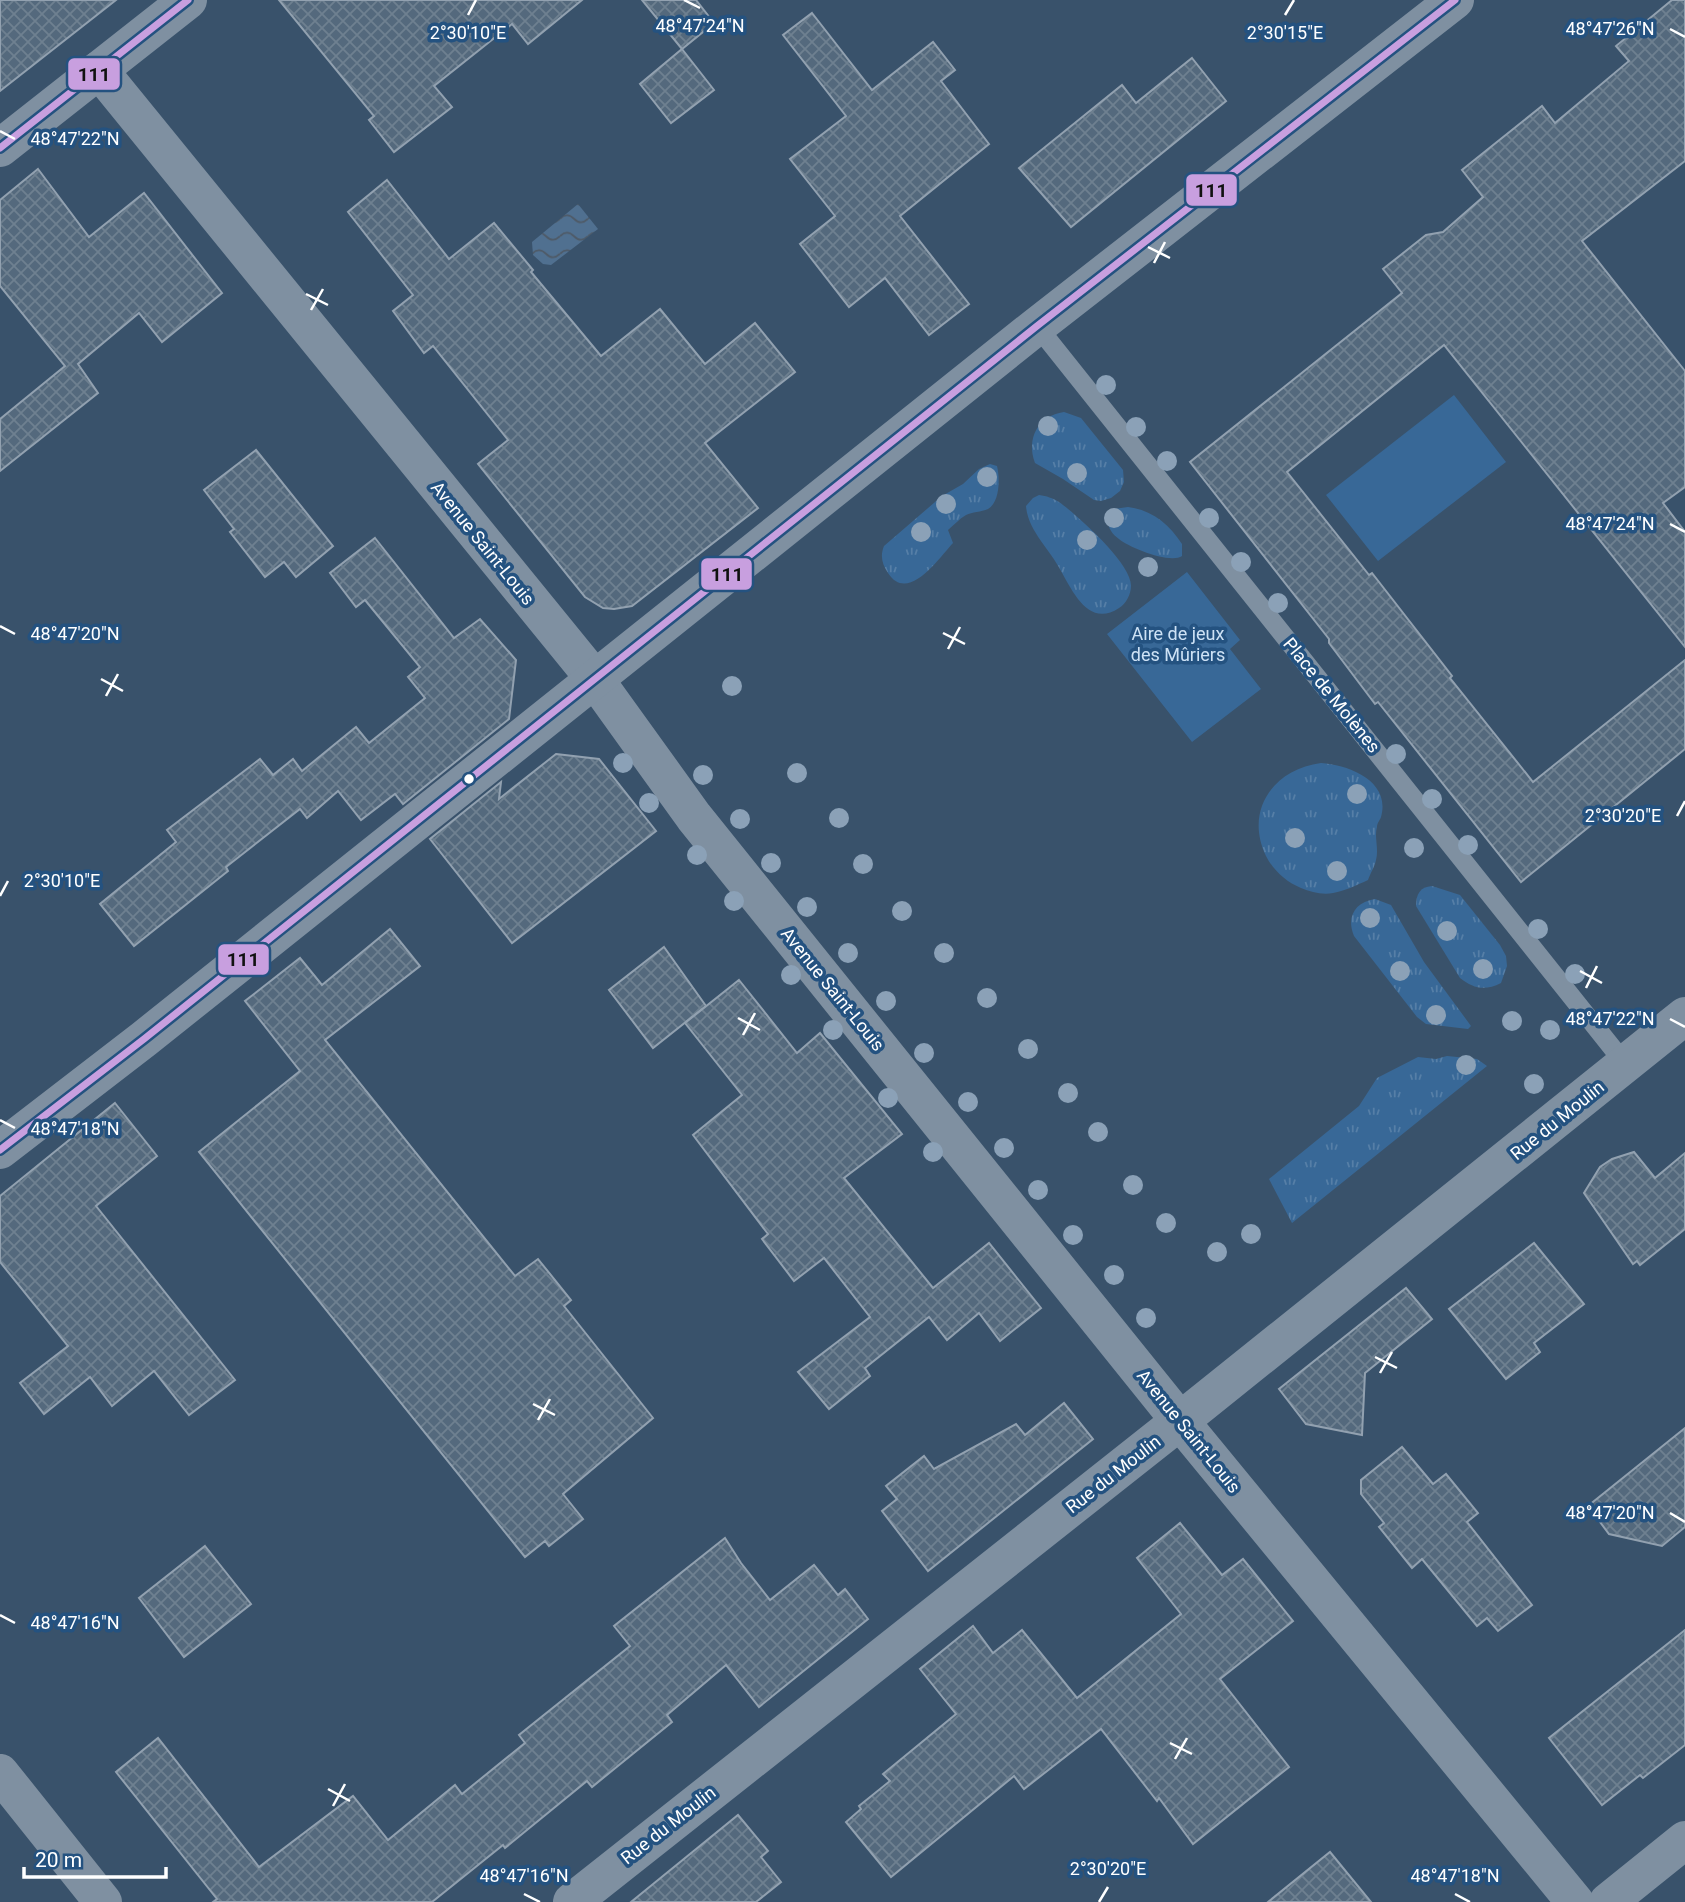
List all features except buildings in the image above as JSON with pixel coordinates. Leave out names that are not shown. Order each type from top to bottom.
[{"type":"street","points":[[0,148],[188,0]]},
{"type":"street","points":[[0,1150],[144,1039],[1037,326],[1455,0]]},
{"type":"street","name":"Avenue Saint-Louis","points":[[99,70],[594,678],[694,817],[1180,1421],[1575,1902]]},
{"type":"street","name":"Rue du Moulin","points":[[572,1902],[1180,1421],[1685,1016]]},
{"type":"street","points":[[0,1773],[103,1902]]},
{"type":"street","points":[[1608,1902],[1685,1840]]},
{"type":"lane","name":"Place de Molènes","points":[[1037,326],[1626,1065]]},
{"type":"green space","points":[[1454,395],[1506,462],[1378,561],[1326,495]]},
{"type":"green space","points":[[1064,412],[1081,418],[1123,470],[1124,482],[1120,491],[1111,498],[1094,500],[1035,463],[1032,445],[1036,430],[1047,418]]},
{"type":"green space","points":[[990,464],[997,466],[999,477],[997,495],[992,506],[966,515],[948,530],[953,543],[923,575],[905,584],[896,581],[883,563],[884,546],[942,496]]},
{"type":"green space","points":[[1039,495],[1054,499],[1067,508],[1090,528],[1123,565],[1131,586],[1128,598],[1122,606],[1099,614],[1083,605],[1077,597],[1031,524],[1026,506]]},
{"type":"green space","points":[[1128,507],[1145,511],[1166,524],[1182,544],[1182,556],[1169,558],[1150,554],[1124,543],[1117,537],[1111,531],[1107,520],[1114,509]]},
{"type":"green space","name":"Aire de jeux des Mûriers","points":[[1187,572],[1240,640],[1230,649],[1261,689],[1192,742],[1107,634]]},
{"type":"green space","points":[[1321,763],[1344,767],[1365,777],[1380,794],[1382,804],[1376,831],[1376,860],[1368,880],[1329,894],[1301,888],[1276,871],[1266,856],[1260,839],[1259,823],[1261,808],[1277,783],[1304,767]]},
{"type":"green space","points":[[1432,886],[1460,895],[1500,945],[1506,956],[1507,966],[1501,983],[1480,988],[1460,978],[1416,906],[1420,892]]},
{"type":"green space","points":[[1375,899],[1391,905],[1424,962],[1471,1026],[1468,1029],[1426,1024],[1417,1017],[1354,936],[1351,923],[1354,912],[1362,903]]},
{"type":"green space","points":[[1447,1056],[1477,1059],[1487,1066],[1292,1223],[1269,1179],[1359,1106],[1377,1078],[1418,1057],[1436,1059]]},
{"type":"water","points":[[578,204],[598,229],[551,265],[543,264],[533,255],[532,242]]},
{"type":"transit line","name":"111","points":[[0,148],[188,0]]},
{"type":"transit line","name":"111","points":[[0,1150],[144,1039],[1037,326],[1455,0]]}]
